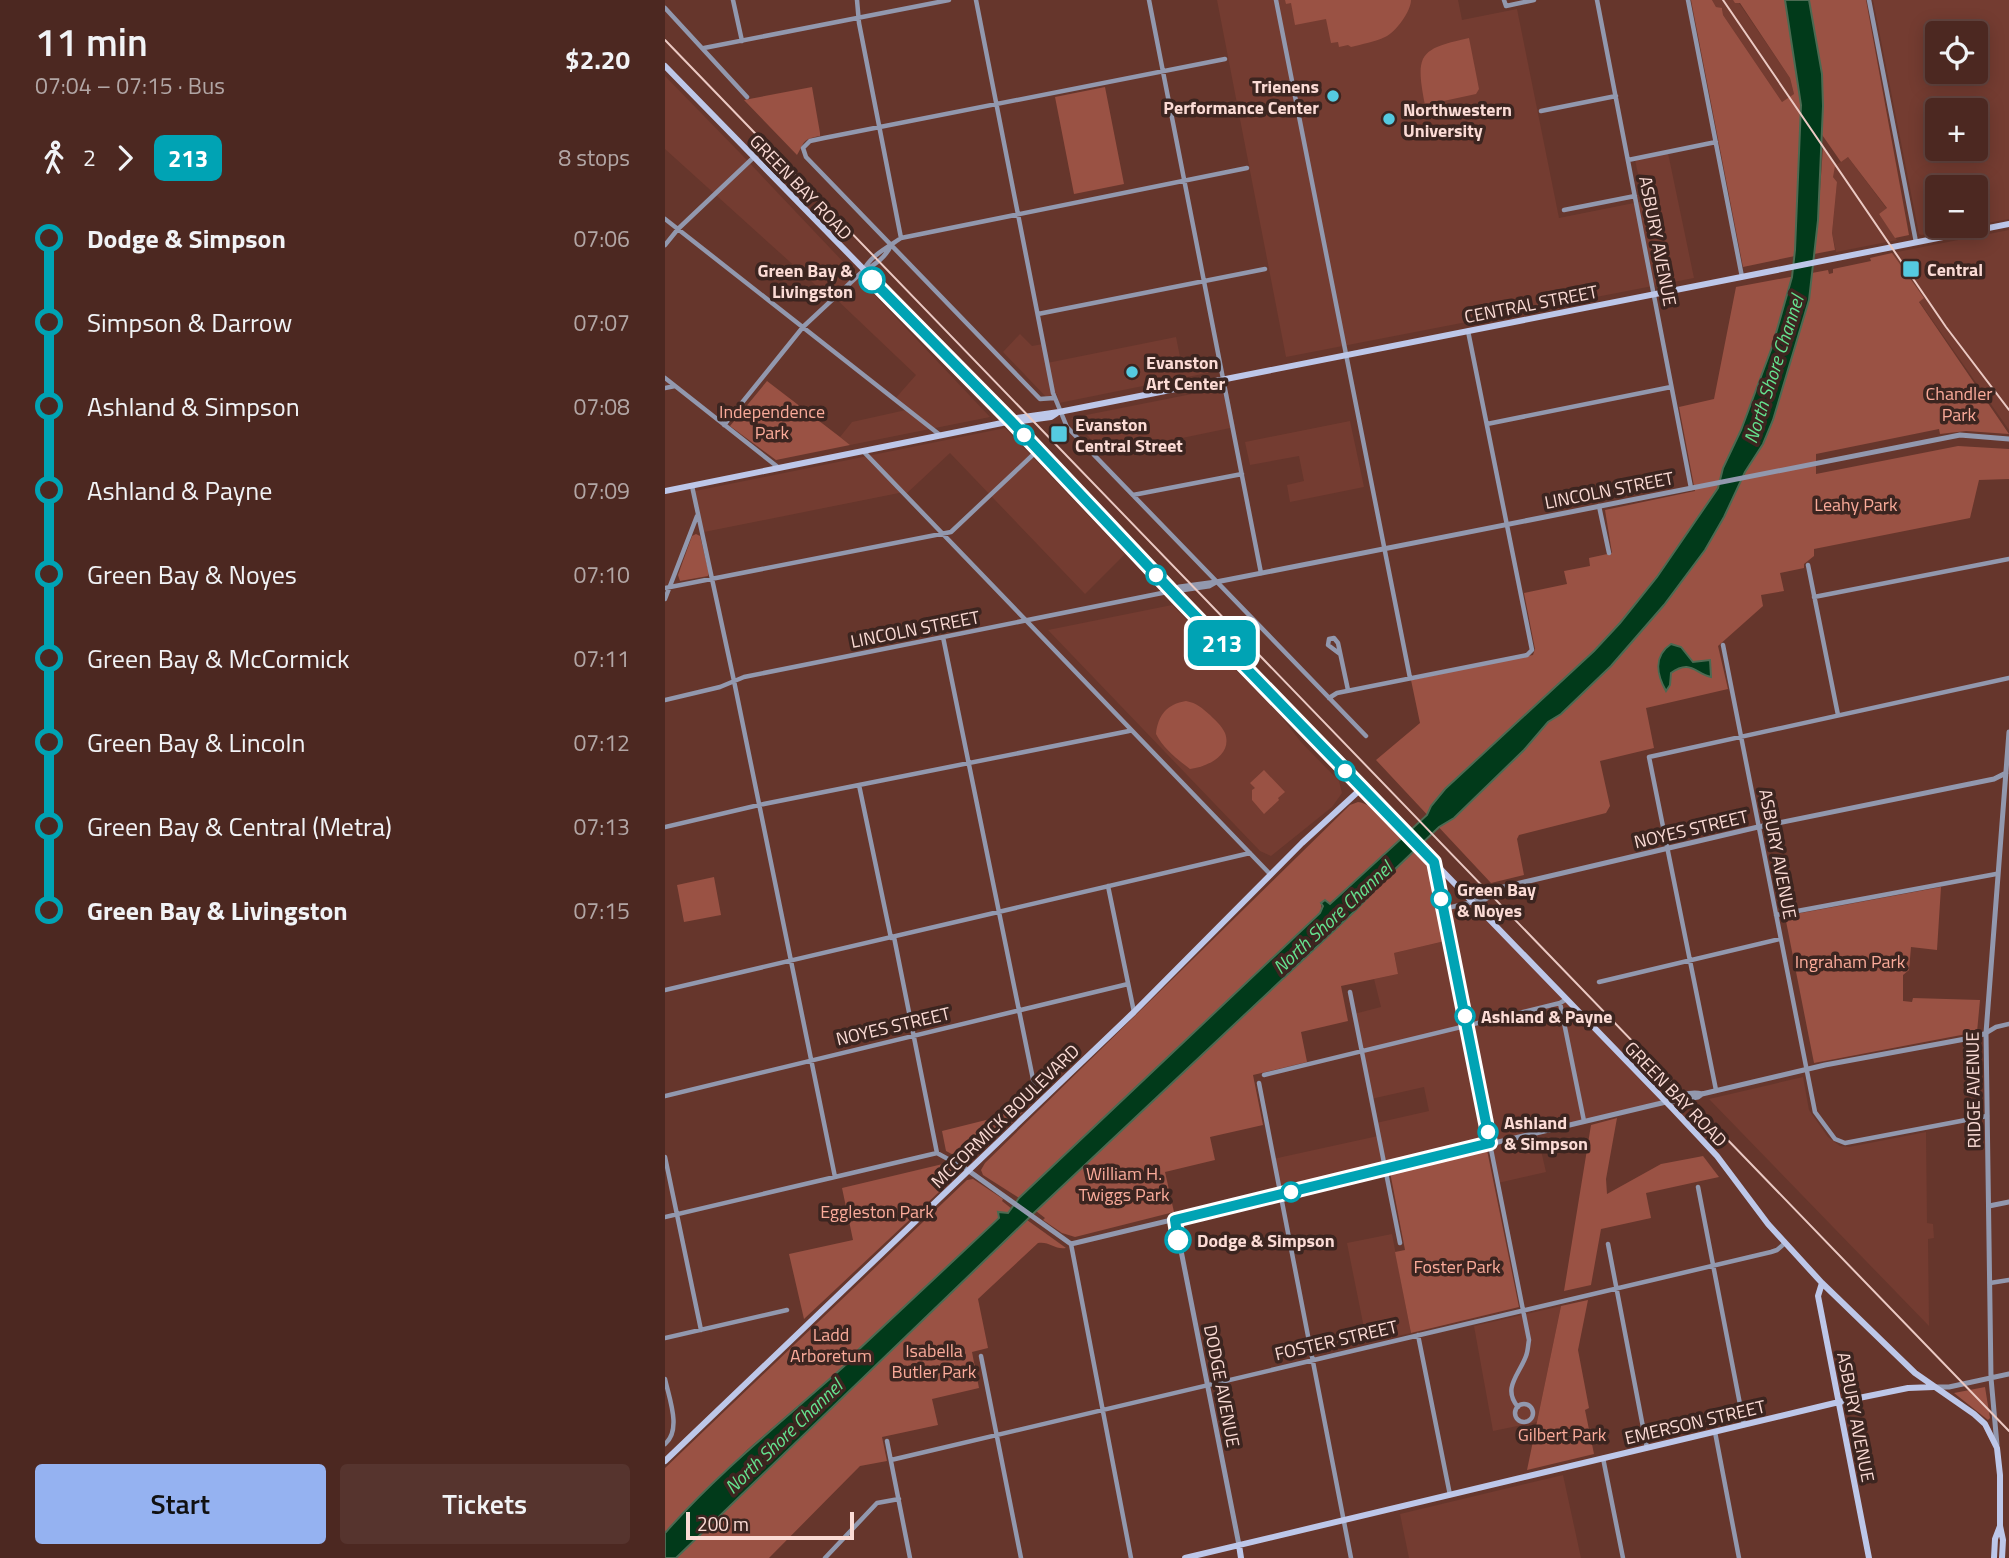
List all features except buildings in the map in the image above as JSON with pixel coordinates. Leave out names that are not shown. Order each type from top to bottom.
[{"type":"main road","name":"GREEN BAY ROAD","points":[[665,66],[1426,853],[1563,1001],[1666,1102],[1717,1156],[1785,1243],[1822,1283],[1915,1373],[1985,1424],[1997,1448],[2000,1526]]},
{"type":"main road","name":"CENTRAL STREET","points":[[665,491],[2009,224]]},
{"type":"main road","name":"MCCORMICK BOULEVARD","points":[[665,1461],[969,1171],[1361,788]]},
{"type":"main road","name":"ASBURY AVENUE","points":[[1822,1283],[1818,1296],[1869,1558]]},
{"type":"main road","name":"EMERSON STREET","points":[[1185,1558],[1839,1402],[1900,1389],[1935,1387]]},
{"type":"main road","points":[[1994,1558],[1995,1539],[2000,1526]]},
{"type":"main road","points":[[2000,1526],[2003,1540],[2002,1558]]},
{"type":"main road","name":"DODGE AVENUE","points":[[1239,1545],[1241,1558]]},
{"type":"street","points":[[733,0],[742,41]]},
{"type":"street","points":[[857,0],[859,23],[901,238]]},
{"type":"street","points":[[704,48],[860,15],[949,0]]},
{"type":"street","points":[[976,0],[1054,398],[1059,412],[1067,427],[1366,736]]},
{"type":"street","points":[[1149,0],[1261,573]]},
{"type":"street","points":[[1276,0],[1410,678]]},
{"type":"street","points":[[1505,3],[1534,0]]},
{"type":"street","name":"ASBURY AVENUE","points":[[1597,0],[1691,488]]},
{"type":"street","points":[[1688,0],[1742,277]]},
{"type":"street","points":[[1869,0],[1916,242]]},
{"type":"street","points":[[665,8],[747,97]]},
{"type":"street","points":[[1054,398],[1039,399],[806,157],[803,148],[810,141],[1225,59]]},
{"type":"street","points":[[1541,111],[1616,96]]},
{"type":"street","points":[[1628,160],[1716,142]]},
{"type":"street","points":[[665,245],[678,229],[753,158]]},
{"type":"street","points":[[725,425],[803,327],[863,271],[867,263],[884,247],[901,238],[1247,169]]},
{"type":"street","points":[[1564,210],[1635,196]]},
{"type":"street","points":[[665,219],[940,436]]},
{"type":"street","points":[[1038,314],[1265,269]]},
{"type":"street","points":[[1329,698],[1337,692],[1531,652],[1468,331]]},
{"type":"street","points":[[665,378],[779,468]]},
{"type":"street","points":[[665,388],[675,386]]},
{"type":"street","points":[[1487,424],[1672,387]]},
{"type":"street","name":"LINCOLN STREET","points":[[665,700],[720,688],[744,677],[1172,591],[1198,583],[1216,582],[1959,435],[2009,439]]},
{"type":"street","points":[[668,587],[951,532],[1038,450]]},
{"type":"street","points":[[863,451],[1271,876]]},
{"type":"street","points":[[1133,495],[1242,474]]},
{"type":"street","points":[[692,486],[835,1177]]},
{"type":"street","points":[[1599,506],[1609,553]]},
{"type":"street","points":[[665,599],[698,515]]},
{"type":"street","points":[[1814,597],[2009,559]]},
{"type":"street","points":[[1808,565],[1838,715]]},
{"type":"street","points":[[943,637],[1034,1084]]},
{"type":"street","name":"ASBURY AVENUE","points":[[1723,645],[1815,1112],[1835,1139],[1855,1143],[1987,1116]]},
{"type":"street","points":[[1340,654],[1348,690]]},
{"type":"street","points":[[1716,1090],[1649,757],[2009,678]]},
{"type":"street","points":[[665,827],[759,805],[1130,731]]},
{"type":"street","name":"RIDGE AVENUE","points":[[1997,1448],[1991,1378],[1986,1033],[1996,874],[2009,732]]},
{"type":"street","name":"NOYES STREET","points":[[1443,909],[1482,901],[1503,888],[1758,827],[1994,779],[2007,773]]},
{"type":"street","points":[[859,785],[915,1036],[937,1153]]},
{"type":"street","points":[[665,990],[1250,853]]},
{"type":"street","points":[[1434,862],[1524,1309],[1527,1356],[1510,1387],[1513,1401],[1518,1407]]},
{"type":"street","points":[[1776,915],[1996,874]]},
{"type":"street","points":[[1108,887],[1133,1012]]},
{"type":"street","points":[[1599,982],[1780,939]]},
{"type":"street","name":"NOYES STREET","points":[[665,1096],[1128,984]]},
{"type":"street","points":[[1350,992],[1400,1243]]},
{"type":"street","points":[[1264,1075],[1563,1001],[1584,1121]]},
{"type":"street","points":[[1071,1244],[1666,1102],[1697,1092],[1702,1094],[1825,1065],[1976,1037],[2009,1024]]},
{"type":"street","points":[[1259,1083],[1351,1558]]},
{"type":"street","points":[[665,1217],[937,1153],[1006,1196],[1071,1244],[1131,1558]]},
{"type":"street","points":[[665,1157],[701,1330]]},
{"type":"street","points":[[1698,1187],[1744,1425]]},
{"type":"street","points":[[1989,1206],[2009,1202]]},
{"type":"street","name":"DODGE AVENUE","points":[[1175,1220],[1239,1545]]},
{"type":"street","name":"FOSTER STREET","points":[[891,1460],[1777,1250],[1785,1243]]},
{"type":"street","points":[[1608,1244],[1647,1448]]},
{"type":"street","points":[[1990,1283],[2009,1280]]},
{"type":"street","points":[[665,1338],[787,1310]]},
{"type":"street","points":[[1418,1335],[1450,1494]]},
{"type":"street","points":[[981,1356],[1021,1558]]},
{"type":"street","name":"EMERSON STREET","points":[[1935,1387],[1949,1387],[2009,1374]]},
{"type":"street","points":[[665,1379],[674,1429],[671,1439],[665,1444]]},
{"type":"street","points":[[1518,1407],[1530,1407],[1530,1420],[1518,1420],[1515,1412],[1518,1407]]},
{"type":"street","points":[[1715,1432],[1739,1558]]},
{"type":"street","points":[[887,1441],[910,1558]]},
{"type":"street","points":[[1603,1458],[1623,1558]]},
{"type":"street","points":[[825,1558],[877,1503],[899,1499]]},
{"type":"shaded area","name":"Northwestern University","points":[[1217,0],[1458,0],[1462,20],[1517,9],[1559,218],[1644,201],[1635,160],[1668,153],[1694,278],[1286,357]]},
{"type":"shaded area","points":[[1712,0],[1733,0],[1739,3],[1790,78],[1794,94],[1782,102],[1723,15],[1723,9],[1716,7]]},
{"type":"shaded area","points":[[1873,0],[2009,0],[2009,219],[1988,223],[1988,175],[1925,175],[1925,234],[1919,234]]},
{"type":"shaded area","points":[[665,76],[990,417],[850,445],[840,437],[852,422],[906,410],[894,400],[916,375],[834,297],[831,299],[665,149]]},
{"type":"shaded area","points":[[1848,157],[1887,209],[1879,214],[1897,240],[1836,252],[1832,233],[1837,182],[1833,177],[1833,167]]},
{"type":"shaded area","points":[[2009,230],[2009,430],[1891,261],[1895,258],[1892,253],[1968,238],[1988,238],[1988,234]]},
{"type":"shaded area","points":[[1020,334],[1032,346],[1043,344],[1047,363],[1176,337],[1182,367],[1220,359],[1222,370],[1059,403],[1057,394],[1046,397],[1003,352]]},
{"type":"shaded area","points":[[1227,387],[1235,427],[1105,454],[1071,418]]},
{"type":"shaded area","points":[[1350,421],[1364,487],[1290,502],[1287,485],[1304,481],[1299,456],[1250,465],[1245,442]]},
{"type":"shaded area","points":[[1005,428],[1125,554],[1085,594],[950,453],[906,494],[904,492],[704,532],[695,491]]},
{"type":"shaded area","points":[[1172,605],[1279,714],[1301,742],[1339,781],[1342,793],[1332,807],[1271,856],[1260,851],[1048,630]]},
{"type":"shaded area","points":[[1473,902],[1666,1102],[1537,1133],[1546,1172],[1498,1183],[1490,1144],[1280,1194],[1273,1159],[1378,1136],[1376,1123],[1429,1111],[1424,1087],[1371,1099],[1354,1014],[1381,1007],[1374,979],[1398,974],[1394,953],[1445,941],[1439,910]]},
{"type":"shaded area","points":[[1803,1077],[1809,1110],[1828,1137],[1840,1146],[1849,1147],[1926,1132],[1927,1223],[1933,1224],[1934,1238],[1928,1239],[1929,1326],[1709,1099]]},
{"type":"shaded area","points":[[1392,1234],[1411,1333],[1367,1343],[1347,1243]]},
{"type":"shaded area","points":[[1561,1306],[1537,1422],[1493,1431],[1474,1326]]},
{"type":"shaded area","points":[[1563,1475],[1581,1558],[1409,1558],[1400,1514]]},
{"type":"green space","points":[[1285,0],[1411,0],[1406,15],[1389,34],[1368,43],[1339,47],[1338,42],[1331,43],[1326,19],[1295,25],[1291,3],[1286,4]]},
{"type":"green space","points":[[1691,0],[1712,0],[1716,7],[1722,8],[1723,15],[1782,102],[1794,94],[1790,78],[1740,3],[1733,0],[1866,0],[1909,235],[1895,238],[1879,214],[1887,208],[1848,157],[1841,162],[1802,106],[1795,256],[1743,267]]},
{"type":"green space","points":[[1469,38],[1479,89],[1476,94],[1425,105],[1421,64],[1425,56],[1440,46]]},
{"type":"green space","points":[[812,87],[820,136],[807,140],[797,155],[744,100]]},
{"type":"green space","points":[[1105,87],[1124,184],[1074,194],[1055,97]]},
{"type":"green space","points":[[1823,147],[1835,166],[1833,177],[1837,182],[1832,233],[1835,250],[1814,254],[1818,220]]},
{"type":"green space","points":[[1892,253],[1924,298],[1919,302],[2009,434],[1966,431],[1940,434],[1939,429],[1816,454],[1816,474],[1958,446],[2009,449],[2009,479],[1979,480],[1970,518],[1814,549],[1814,556],[1804,564],[1804,568],[1780,573],[1784,591],[1761,595],[1763,606],[1718,646],[1728,689],[1646,708],[1654,748],[1600,761],[1610,806],[1606,813],[1519,835],[1517,839],[1524,875],[1491,883],[1376,760],[1420,723],[1411,680],[1533,655],[1535,649],[1524,593],[1567,584],[1564,571],[1590,566],[1589,558],[1612,553],[1605,510],[1695,491],[1679,407],[1714,399],[1736,287],[1828,270],[1829,274],[1833,273],[1833,269],[1871,261],[1870,258]]},
{"type":"green space","name":"Independence Park","points":[[767,381],[850,445],[776,460],[730,426]]},
{"type":"green space","points":[[692,536],[700,536],[708,576],[680,581],[678,575]]},
{"type":"green space","points":[[1186,701],[1199,706],[1214,719],[1224,730],[1226,741],[1222,754],[1211,763],[1190,769],[1167,749],[1156,734],[1159,721],[1165,712]]},
{"type":"green space","points":[[1264,770],[1285,792],[1264,814],[1252,800],[1252,790],[1255,788],[1250,783]]},
{"type":"green space","points":[[1358,802],[1376,811],[1401,838],[1330,904],[1321,903],[1321,912],[1019,1198],[983,1175],[981,1170],[985,1163],[1350,805]]},
{"type":"green space","name":"William H. Twiggs Park","points":[[1414,851],[1432,871],[1445,941],[1394,953],[1398,974],[1341,986],[1348,1021],[1301,1032],[1307,1062],[1253,1075],[1263,1125],[1210,1137],[1215,1160],[1165,1172],[1174,1212],[1075,1237],[1062,1233],[1043,1220],[1045,1218],[1036,1211],[1356,910]]},
{"type":"green space","points":[[714,877],[721,915],[684,922],[677,885]]},
{"type":"green space","name":"Ingraham Park","points":[[1941,887],[1937,950],[1911,947],[1909,970],[1903,975],[1903,1001],[1912,1002],[1913,998],[1980,1000],[1977,1032],[1814,1063],[1785,916]]},
{"type":"green space","points":[[1020,1102],[1026,1109],[974,1156],[963,1160],[946,1151],[942,1131],[990,1119],[1002,1108]]},
{"type":"green space","points":[[1617,1118],[1606,1179],[1607,1194],[1661,1164],[1703,1156],[1719,1177],[1646,1193],[1651,1218],[1601,1229],[1591,1285],[1564,1291],[1591,1125]]},
{"type":"green space","name":"Foster Park","points":[[1487,1150],[1519,1307],[1411,1333],[1395,1252],[1405,1250],[1390,1172]]},
{"type":"green space","name":"Eggleston Park","points":[[947,1163],[956,1170],[956,1176],[804,1319],[789,1254],[853,1240],[842,1188]]},
{"type":"green space","name":"Ladd Arboretum","points":[[973,1179],[1003,1199],[1012,1209],[1006,1214],[998,1212],[999,1218],[855,1353],[851,1360],[748,1449],[665,1533],[665,1468],[967,1180]]},
{"type":"green space","name":"Isabella Butler Park","points":[[1027,1220],[1066,1248],[1038,1243],[978,1299],[988,1348],[972,1352],[979,1388],[932,1399],[938,1425],[882,1437],[887,1461],[860,1466],[769,1558],[676,1558]]},
{"type":"green space","name":"Gilbert Park","points":[[1588,1300],[1578,1350],[1589,1408],[1585,1410],[1594,1454],[1527,1470],[1561,1306]]},
{"type":"green space","points":[[1985,1387],[1990,1418],[1988,1420],[1954,1393]]},
{"type":"water","name":"North Shore Channel","points":[[1785,0],[1809,0],[1822,74],[1818,220],[1809,300],[1773,420],[1763,444],[1745,472],[1705,550],[1664,605],[1611,666],[1561,714],[1548,722],[1524,750],[1454,818],[1439,827],[1356,910],[1036,1211],[676,1558],[665,1558],[665,1533],[709,1487],[851,1360],[855,1353],[999,1218],[998,1212],[1008,1213],[1019,1198],[1320,913],[1323,906],[1321,903],[1325,900],[1330,904],[1427,815],[1445,789],[1594,651],[1657,577],[1718,488],[1723,468],[1741,430],[1772,347],[1792,277],[1801,105]]},
{"type":"water","points":[[1671,644],[1681,647],[1693,662],[1710,660],[1711,677],[1683,667],[1671,673],[1670,685],[1666,691],[1658,666],[1661,654]]},
{"type":"railway","points":[[1723,0],[1946,327],[2009,410]]},
{"type":"railway","points":[[665,40],[2009,1431]]},
{"type":"bus line","name":"213","points":[[872,280],[1434,862],[1490,1143],[1175,1220],[1178,1240]]},
{"type":"place","name":"Trienens Performance Center","points":[[1333,96]]},
{"type":"place","name":"Northwestern University","points":[[1389,119]]},
{"type":"place","name":"Central","points":[[1911,269]]},
{"type":"place","name":"Green Bay & Livingston","points":[[872,280]]},
{"type":"place","name":"Evanston Art Center","points":[[1132,372]]},
{"type":"place","name":"Evanston Central Street","points":[[1059,434]]},
{"type":"place","name":"Green Bay & Noyes","points":[[1441,899]]},
{"type":"place","name":"Ashland & Payne","points":[[1465,1016]]},
{"type":"place","name":"Ashland & Simpson","points":[[1488,1132]]},
{"type":"place","name":"Dodge & Simpson","points":[[1178,1240]]},
{"type":"park label","name":"Chandler Park","points":[[1959,403]]},
{"type":"park label","name":"Leahy Park","points":[[1856,504]]}]
